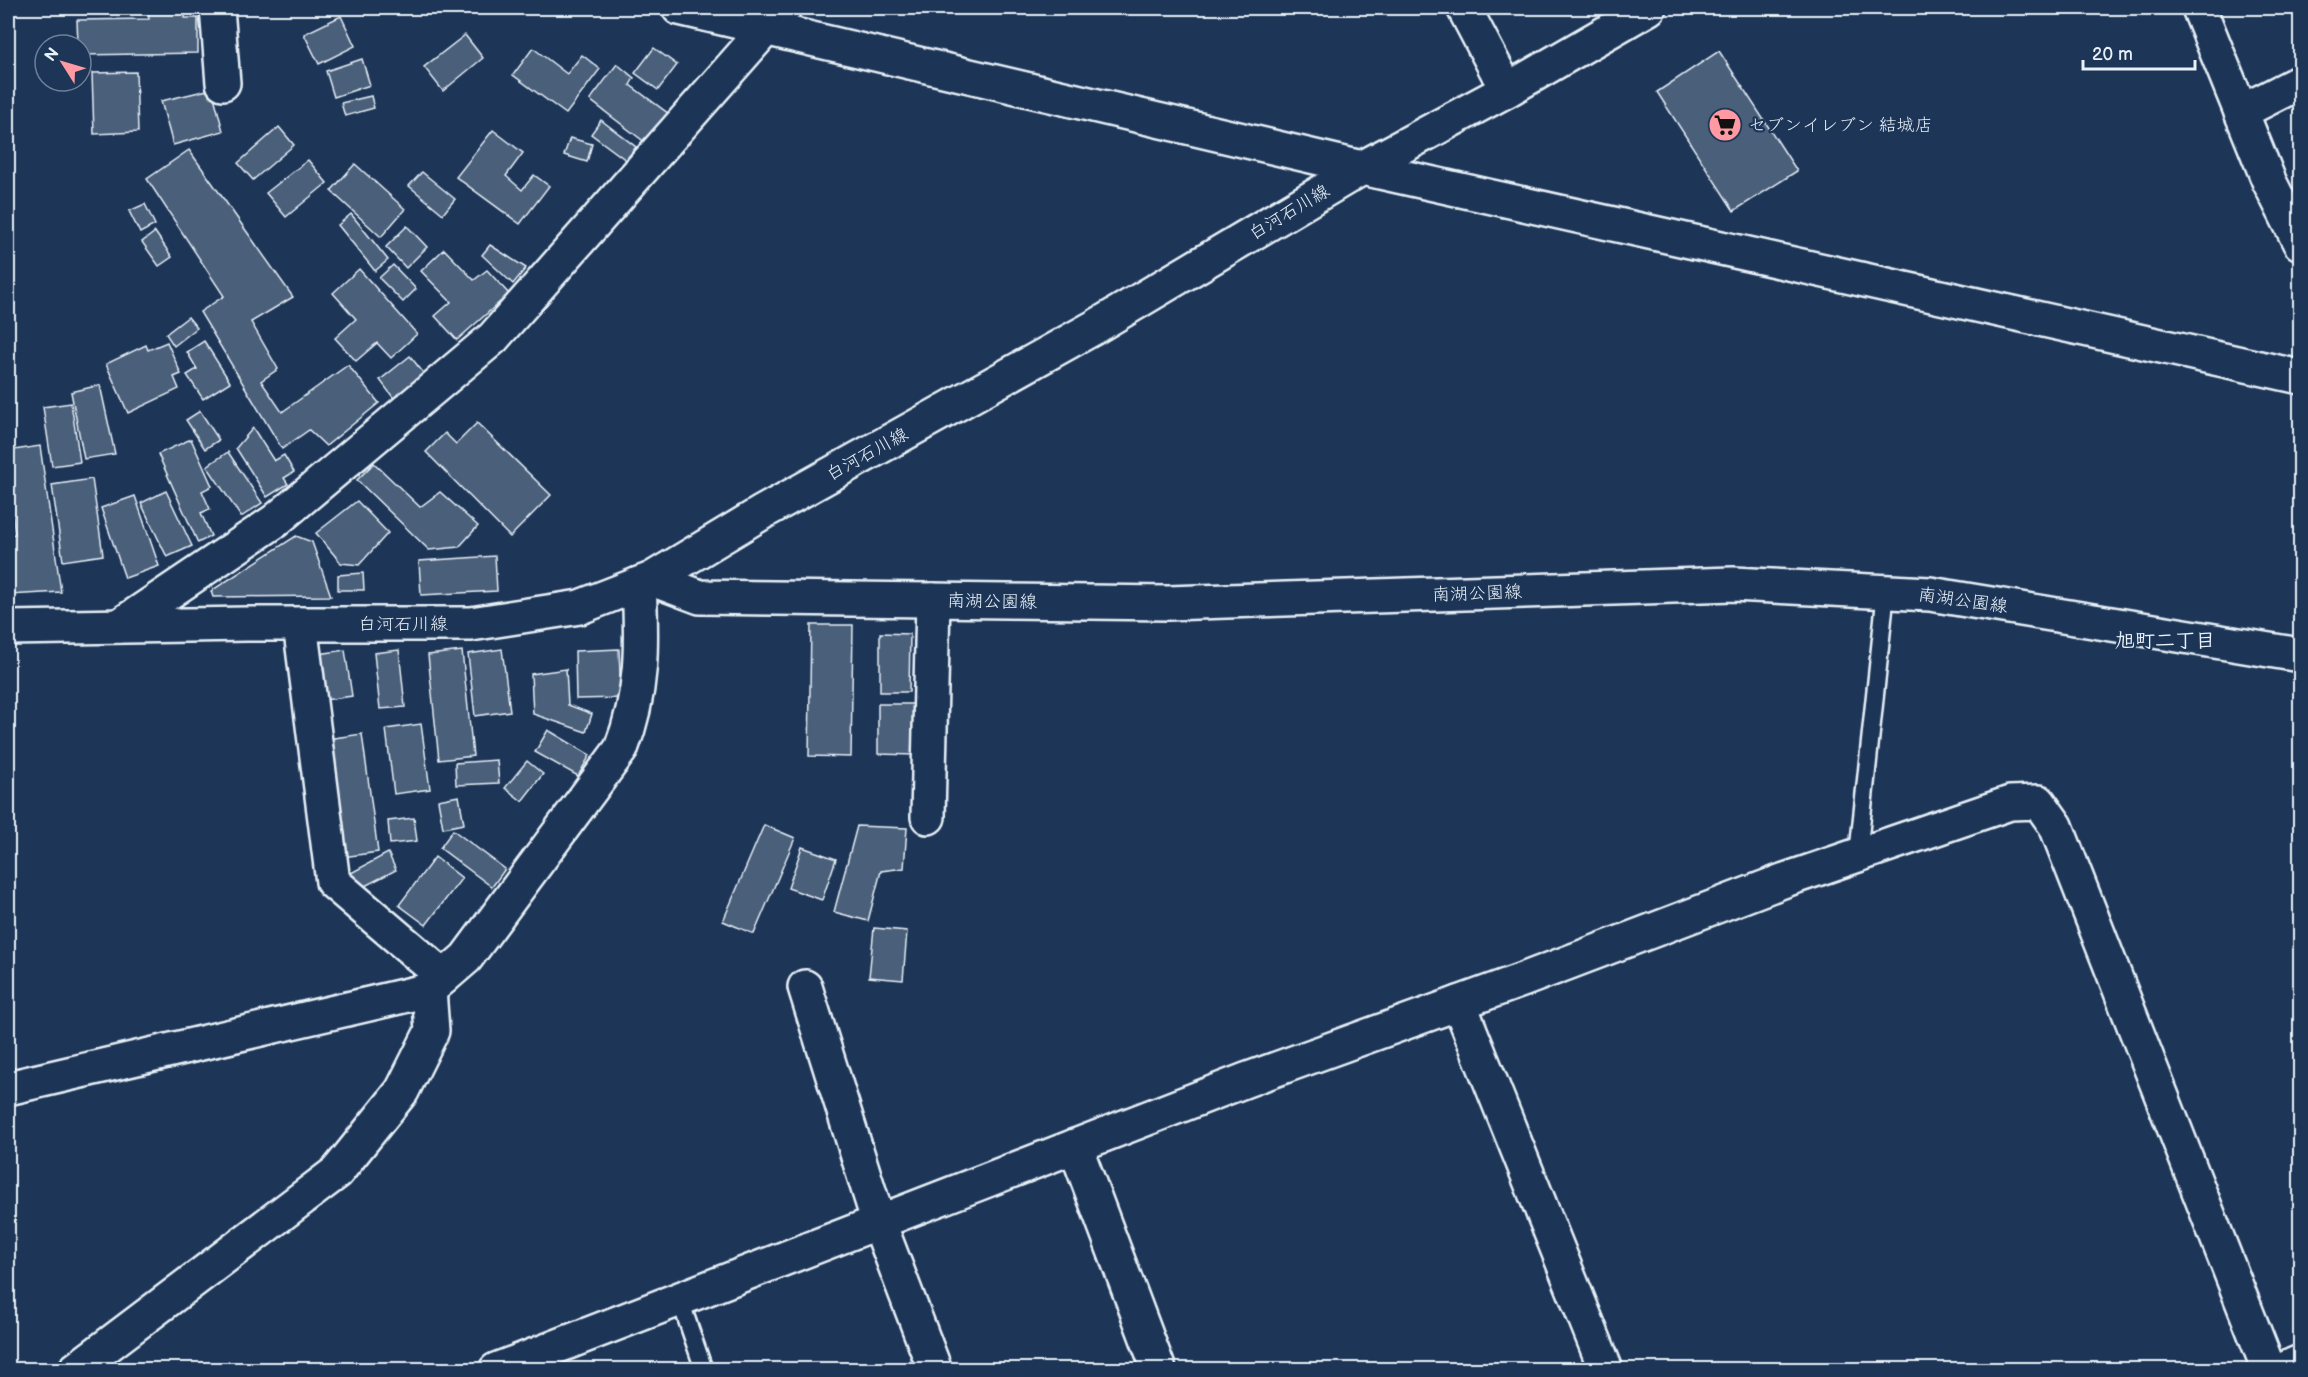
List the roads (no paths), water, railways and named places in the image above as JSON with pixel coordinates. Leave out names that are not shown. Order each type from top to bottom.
[{"type":"street","points":[[217,8],[223,83]]},
{"type":"street","points":[[679,8],[776,17],[1362,168],[2301,377]]},
{"type":"street","points":[[1464,8],[1508,90]]},
{"type":"street","name":"白河石川線","points":[[8,628],[471,624],[580,607],[645,582],[763,512],[1095,327],[1362,168],[1508,90],[1648,8]]},
{"type":"street","points":[[2199,8],[2241,112],[2291,206],[2301,243]]},
{"type":"street","points":[[119,626],[275,521],[493,338],[776,17]]},
{"type":"street","points":[[2241,112],[2301,82]]},
{"type":"street","points":[[8,1089],[437,984],[466,958],[621,749],[633,717],[642,651],[645,582]]},
{"type":"street","name":"南湖公園線","points":[[645,582],[700,597],[1168,603],[1733,585],[1886,591],[1930,594],[2301,655]]},
{"type":"street","points":[[928,817],[933,600]]},
{"type":"street","points":[[300,624],[333,882],[437,984]]},
{"type":"street","points":[[496,1370],[1246,1080],[1858,855],[2010,802],[2039,802],[2056,826],[2270,1370]]},
{"type":"street","points":[[75,1370],[337,1172],[402,1091],[432,1031],[437,984]]},
{"type":"street","points":[[805,987],[879,1223],[935,1370]]},
{"type":"street","points":[[1459,1003],[1606,1370]]},
{"type":"street","points":[[1075,1146],[1159,1370]]},
{"type":"street","points":[[2282,1370],[2301,1362]]},
{"type":"lane","points":[[1858,855],[1886,591]]},
{"type":"lane","points":[[680,1300],[704,1370]]},
{"type":"place","name":"セブンイレブン 結城店","points":[[1725,125]]},
{"type":"district","name":"旭町二丁目","points":[[2165,640]]}]
